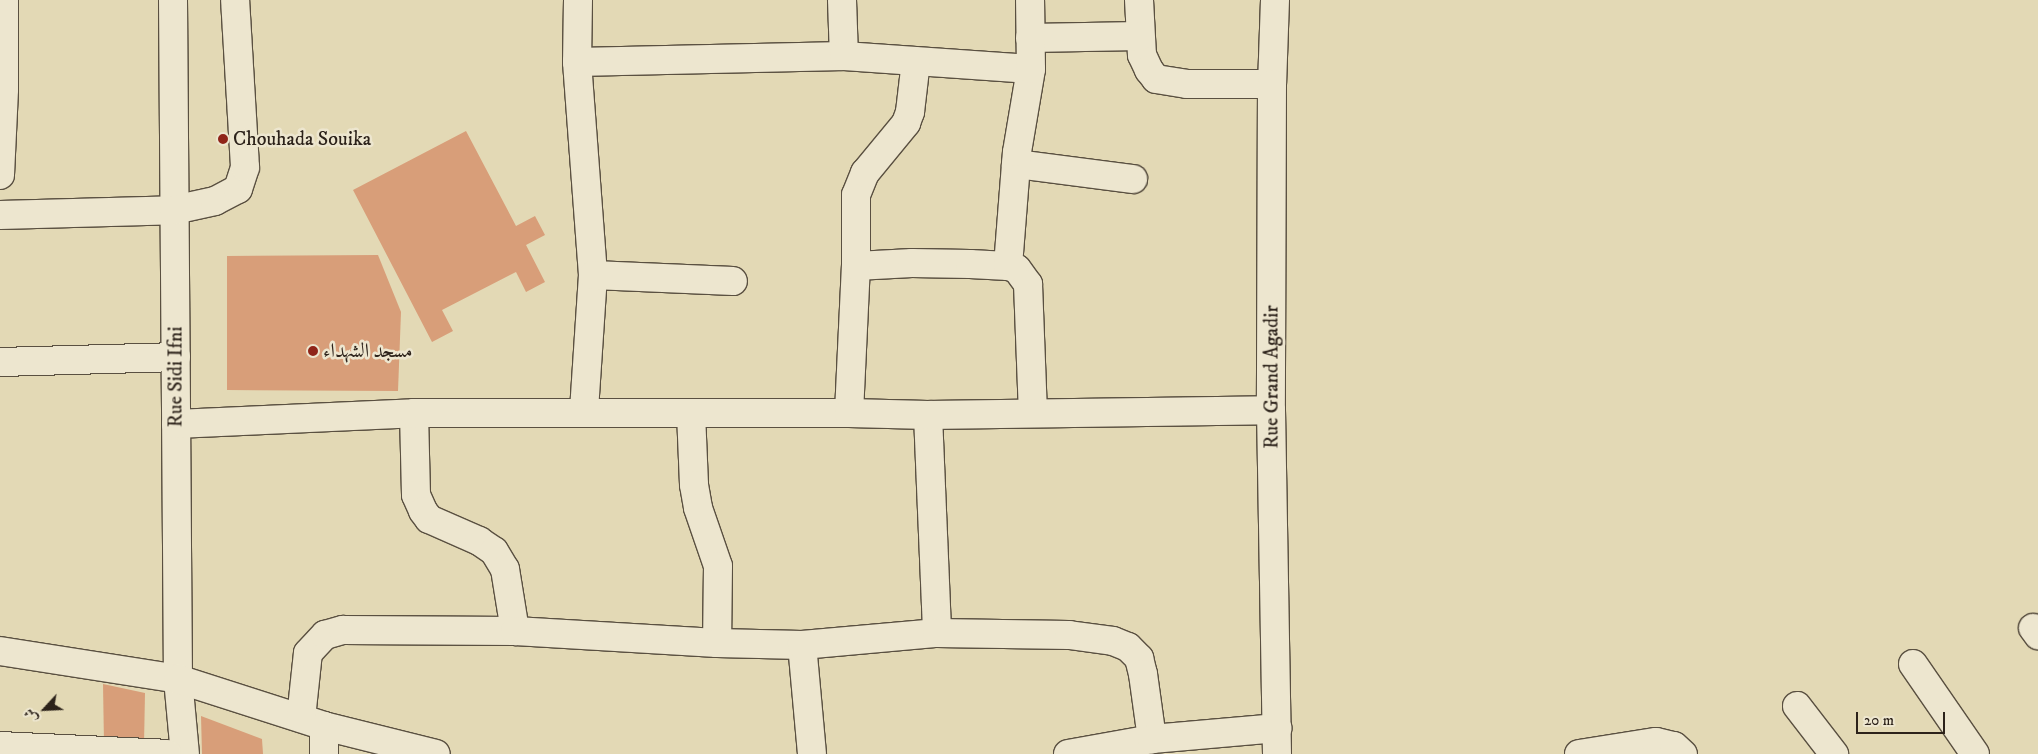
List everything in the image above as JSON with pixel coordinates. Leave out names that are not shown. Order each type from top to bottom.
[{"type":"street","points":[[0,176],[4,89],[4,0]]},
{"type":"street","name":"Rue Sidi Ifni","points":[[173,0],[178,679],[185,754]]},
{"type":"street","points":[[0,215],[174,210],[214,201],[238,189],[245,167],[235,0]]},
{"type":"street","points":[[578,0],[577,62],[593,275],[584,412]]},
{"type":"street","points":[[842,0],[844,56]]},
{"type":"street","points":[[1008,266],[1016,164],[1031,69],[1030,0]]},
{"type":"street","points":[[1139,0],[1142,55],[1149,70],[1156,78],[1165,82],[1272,84]]},
{"type":"street","name":"Rue Grand Agadir","points":[[1275,0],[1272,84],[1271,410],[1277,741]]},
{"type":"street","points":[[1030,38],[1140,36]]},
{"type":"street","points":[[577,62],[844,56],[1031,69]]},
{"type":"street","points":[[849,413],[856,266],[856,196],[865,172],[906,123],[910,112],[916,61]]},
{"type":"street","points":[[1016,164],[1133,179]]},
{"type":"street","points":[[856,266],[912,263],[1008,266],[1023,275],[1028,284],[1034,412]]},
{"type":"street","points":[[593,275],[733,281]]},
{"type":"street","points":[[0,362],[176,357]]},
{"type":"street","points":[[176,424],[414,413],[849,413],[928,415],[1271,410]]},
{"type":"street","points":[[414,413],[416,495],[423,511],[429,519],[494,551],[505,569],[515,631]]},
{"type":"street","points":[[691,413],[694,484],[698,508],[718,566],[717,643]]},
{"type":"street","points":[[928,415],[937,633]]},
{"type":"street","points":[[324,754],[312,722],[308,653],[325,636],[343,630],[515,631],[717,643],[802,645],[937,633],[1069,635],[1113,641],[1128,648],[1139,658],[1152,739]]},
{"type":"street","points":[[802,645],[812,754]]},
{"type":"street","points":[[0,651],[178,679],[312,722],[436,754]]},
{"type":"street","points":[[1913,664],[1975,754]]},
{"type":"street","points":[[1797,706],[1834,754]]},
{"type":"street","points":[[1068,754],[1152,739],[1277,741]]},
{"type":"street","points":[[1579,754],[1656,742],[1674,746],[1683,754]]},
{"type":"street","points":[[0,746],[166,754]]},
{"type":"building","points":[[466,131],[516,226],[535,216],[545,235],[526,245],[545,282],[526,292],[516,272],[442,310],[453,331],[432,342],[353,190]]},
{"type":"building","name":"مسجد الشهداء","points":[[378,255],[401,312],[398,391],[227,390],[227,256]]},
{"type":"building","points":[[103,684],[145,693],[144,744],[104,744]]},
{"type":"building","points":[[201,716],[262,739],[263,754],[202,754]]},
{"type":"place","name":"Chouhada Souika","points":[[223,139]]},
{"type":"place","name":"مسجد الشهداء","points":[[313,351]]}]
